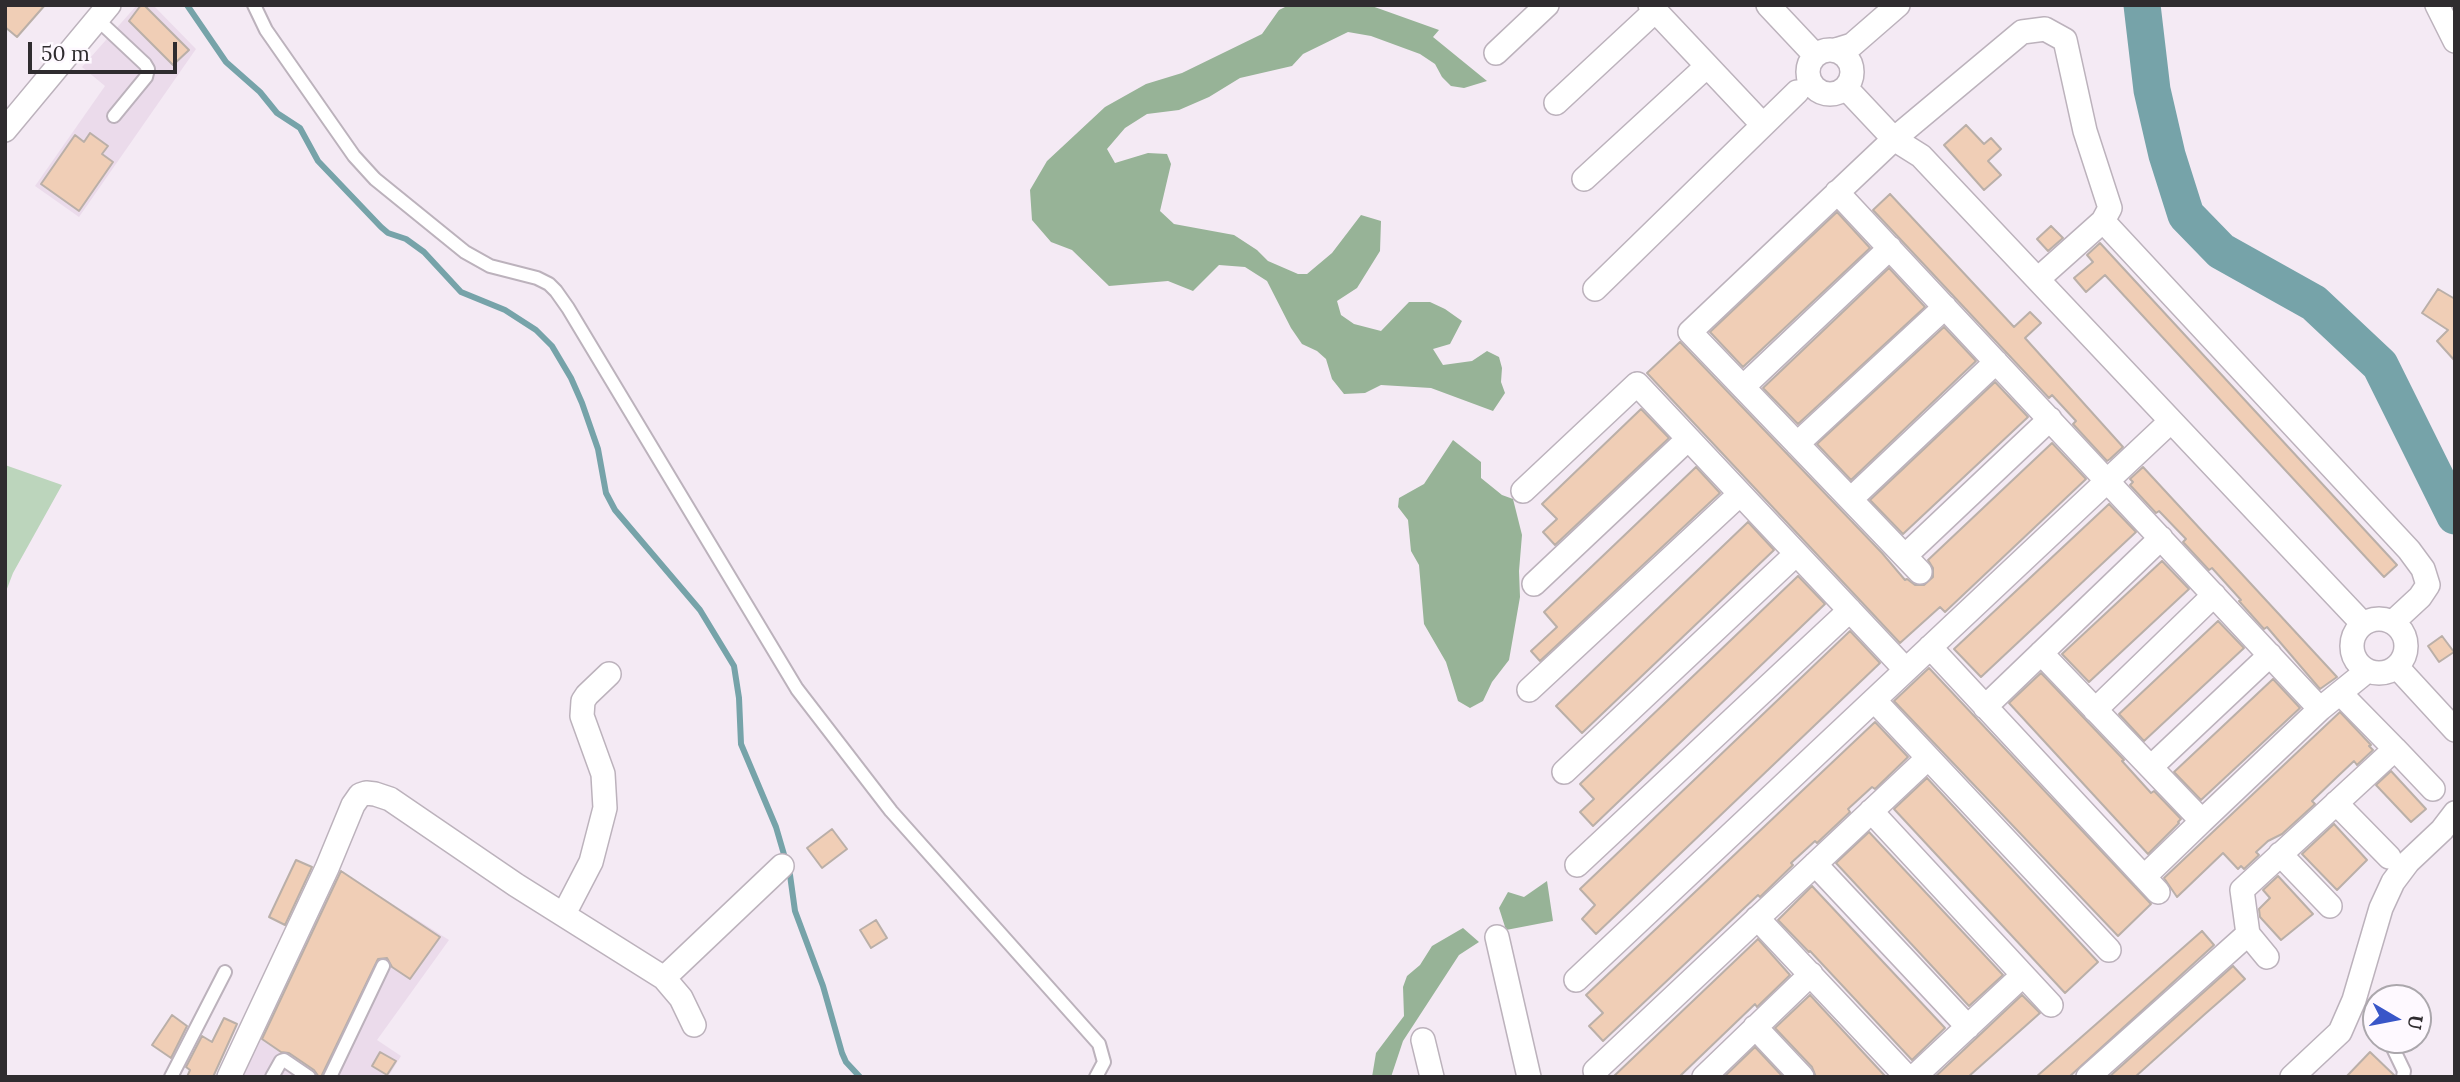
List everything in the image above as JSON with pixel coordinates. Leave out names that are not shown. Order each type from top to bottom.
[{"type":"street","points":[[1496,53],[1547,5]]},
{"type":"street","points":[[1768,5],[1825,52],[1846,56],[1852,66],[1852,78],[1846,88],[1830,95],[1814,88],[1808,80],[1807,71],[1825,52],[1852,45],[1891,7]]},
{"type":"street","points":[[2437,5],[2455,41]]},
{"type":"street","points":[[1556,103],[1653,8],[1763,125]]},
{"type":"street","points":[[5,130],[103,12]]},
{"type":"street","points":[[2038,279],[2102,221],[2110,208],[2085,131],[2065,40],[2045,29],[2022,32],[1894,138],[1690,331],[1912,564],[2050,419]]},
{"type":"street","points":[[1584,178],[1707,66]]},
{"type":"street","points":[[1846,88],[1894,138],[1921,156],[2363,624]]},
{"type":"street","points":[[1595,289],[1797,92]]},
{"type":"street","points":[[1837,192],[2320,709]]},
{"type":"street","points":[[2102,221],[2409,550],[2423,569],[2428,585],[2420,597],[2393,621]]},
{"type":"street","points":[[1743,387],[1890,248]]},
{"type":"street","points":[[1797,444],[1945,307]]},
{"type":"street","points":[[1851,499],[1996,362]]},
{"type":"street","points":[[1523,491],[1637,384],[1906,670]]},
{"type":"street","points":[[1576,980],[2171,421]]},
{"type":"street","points":[[1534,584],[1688,439]]},
{"type":"street","points":[[1529,690],[1740,494]]},
{"type":"street","points":[[1985,707],[2161,538]]},
{"type":"street","points":[[1564,772],[1797,554]]},
{"type":"street","points":[[2095,710],[2214,596]]},
{"type":"street","points":[[1577,865],[1850,610]]},
{"type":"street","points":[[2382,618],[2393,621],[2402,631],[2407,643],[2404,656],[2397,667],[2382,673],[2367,671],[2354,657],[2353,639],[2363,624],[2382,618]]},
{"type":"street","points":[[1930,647],[2151,884],[2202,821],[2320,709],[2367,671]]},
{"type":"street","points":[[2041,653],[2202,821]]},
{"type":"street","points":[[2151,768],[2270,655]]},
{"type":"street","points":[[2397,667],[2455,730]]},
{"type":"street","points":[[564,914],[591,862],[604,808],[603,774],[582,716],[583,701],[609,674]]},
{"type":"street","points":[[2340,693],[2433,789]]},
{"type":"street","points":[[1874,700],[2109,950]]},
{"type":"street","points":[[2266,957],[2248,934],[2242,890],[2395,749]]},
{"type":"street","points":[[1595,1071],[1928,758]]},
{"type":"street","points":[[229,1077],[327,868],[353,805],[360,795],[366,793],[390,799],[664,978],[681,998],[694,1025]]},
{"type":"street","points":[[2336,803],[2389,858]]},
{"type":"street","points":[[1871,811],[2051,1005]]},
{"type":"street","points":[[2292,1077],[2340,1032],[2354,1000],[2381,908],[2393,882],[2407,862],[2442,830],[2455,813]]},
{"type":"street","points":[[2280,854],[2330,906]]},
{"type":"street","points":[[1815,864],[1968,1027]]},
{"type":"street","points":[[664,978],[782,866]]},
{"type":"street","points":[[1757,918],[1907,1077]]},
{"type":"street","points":[[2088,1077],[2248,934]]},
{"type":"street","points":[[1497,937],[1529,1077]]},
{"type":"street","points":[[1704,1077],[1811,974]]},
{"type":"street","points":[[1914,1077],[2023,975]]},
{"type":"street","points":[[1755,1027],[1802,1077]]},
{"type":"street","points":[[1423,1040],[1432,1077]]},
{"type":"lane","points":[[254,5],[265,30],[354,156],[375,179],[465,253],[490,265],[537,278],[550,284],[556,291],[797,690],[891,811],[1099,1044],[1104,1062],[1096,1077]]},
{"type":"lane","points":[[103,12],[112,35],[148,69],[146,77],[114,116]]},
{"type":"lane","points":[[330,1077],[383,966]]},
{"type":"lane","points":[[171,1077],[225,972]]},
{"type":"lane","points":[[2395,1054],[2404,1071],[2403,1077]]},
{"type":"lane","points":[[272,1077],[284,1060],[309,1077]]},
{"type":"shaded area","points":[[137,5],[153,5],[196,49],[79,217],[35,186],[105,86],[82,67]]},
{"type":"shaded area","points":[[333,866],[449,940],[377,1040],[401,1056],[388,1077],[236,1077]]},
{"type":"green space","points":[[1289,5],[1369,5],[1439,30],[1433,37],[1487,81],[1464,88],[1451,86],[1435,64],[1420,54],[1371,36],[1348,32],[1303,54],[1292,66],[1240,78],[1209,97],[1179,110],[1147,114],[1125,128],[1107,149],[1115,163],[1148,153],[1167,154],[1171,164],[1160,211],[1174,224],[1234,235],[1268,261],[1298,274],[1307,274],[1332,253],[1361,215],[1381,221],[1380,251],[1357,288],[1337,301],[1341,315],[1354,324],[1381,331],[1409,302],[1430,302],[1445,309],[1462,321],[1450,344],[1433,349],[1443,365],[1472,361],[1487,351],[1499,357],[1502,368],[1501,382],[1505,393],[1493,411],[1431,388],[1381,385],[1365,393],[1344,394],[1332,379],[1326,359],[1302,344],[1291,328],[1267,281],[1245,267],[1219,265],[1193,291],[1168,281],[1109,286],[1072,250],[1051,242],[1032,220],[1030,190],[1047,161],[1105,107],[1146,84],[1182,73],[1262,34],[1279,10]]},
{"type":"green space","points":[[1453,440],[1481,462],[1481,478],[1502,495],[1513,499],[1522,535],[1520,597],[1509,660],[1492,682],[1483,701],[1470,708],[1458,701],[1446,662],[1424,624],[1419,565],[1411,551],[1408,520],[1398,507],[1399,498],[1424,484]]},
{"type":"green space","points":[[5,465],[62,485],[13,573],[5,594]]},
{"type":"green space","points":[[1547,881],[1553,921],[1506,930],[1499,908],[1508,892],[1524,897]]},
{"type":"green space","points":[[1463,928],[1479,942],[1459,955],[1403,1041],[1391,1077],[1372,1077],[1376,1053],[1404,1016],[1403,987],[1407,976],[1420,965],[1432,946]]},
{"type":"building","points":[[5,5],[45,5],[17,37],[5,27]]},
{"type":"building","points":[[141,5],[189,50],[173,65],[129,21]]},
{"type":"building","points":[[1966,125],[1984,144],[1991,138],[2001,149],[1988,161],[2001,175],[1984,190],[1944,145]]},
{"type":"building","points":[[90,133],[108,146],[102,154],[113,162],[79,211],[41,184],[75,135],[84,142]]},
{"type":"building","points":[[1890,194],[2014,327],[2030,312],[2041,323],[2025,338],[2123,447],[2110,459],[2107,461],[2073,424],[2076,421],[2052,395],[2049,398],[1873,210]]},
{"type":"building","points":[[1837,212],[1870,248],[1743,367],[1710,332]]},
{"type":"building","points":[[2051,226],[2063,238],[2048,251],[2037,239]]},
{"type":"building","points":[[2100,243],[2397,565],[2384,577],[2105,275],[2086,292],[2074,278],[2093,262],[2087,255]]},
{"type":"building","points":[[1889,268],[1925,307],[1798,424],[1763,388]]},
{"type":"building","points":[[2438,289],[2455,299],[2455,361],[2437,341],[2448,330],[2422,313]]},
{"type":"building","points":[[1944,327],[1976,361],[1851,480],[1817,444]]},
{"type":"building","points":[[1680,342],[1905,580],[1915,585],[1924,585],[1933,577],[1933,568],[1928,560],[2052,443],[2086,479],[1945,612],[1940,607],[1900,643],[1647,373]]},
{"type":"building","points":[[1995,382],[2028,417],[1903,534],[1870,500]]},
{"type":"building","points":[[1641,409],[1669,438],[1555,545],[1543,532],[1557,519],[1542,504]]},
{"type":"building","points":[[1696,467],[1720,493],[1540,661],[1531,651],[1557,627],[1544,612]]},
{"type":"building","points":[[2143,467],[2337,677],[2320,689],[2267,627],[2264,629],[2212,568],[2209,570],[2183,542],[2186,539],[2159,511],[2156,513],[2130,485],[2133,482],[2130,479]]},
{"type":"building","points":[[2109,504],[2136,532],[1981,677],[1954,649]]},
{"type":"building","points":[[1748,522],[1774,550],[1582,733],[1556,706]]},
{"type":"building","points":[[2162,561],[2189,589],[2089,682],[2062,654]]},
{"type":"building","points":[[1798,576],[1825,604],[1593,826],[1580,812],[1594,799],[1580,784]]},
{"type":"building","points":[[2218,621],[2244,648],[2144,741],[2119,714]]},
{"type":"building","points":[[1850,631],[1880,663],[1596,934],[1582,919],[1595,905],[1580,889]]},
{"type":"building","points":[[2442,636],[2454,652],[2439,662],[2428,646]]},
{"type":"building","points":[[1929,668],[2151,904],[2118,936],[1894,701]]},
{"type":"building","points":[[2041,673],[2124,760],[2122,761],[2151,793],[2154,791],[2181,819],[2148,854],[2009,703]]},
{"type":"building","points":[[2273,679],[2300,708],[2201,800],[2174,772]]},
{"type":"building","points":[[2340,712],[2373,750],[2357,765],[2354,761],[2312,801],[2315,804],[2282,834],[2268,841],[2256,852],[2259,855],[2244,869],[2241,866],[2238,869],[2223,853],[2177,897],[2164,878]]},
{"type":"building","points":[[1875,722],[1908,757],[1875,789],[1872,787],[1848,809],[1850,812],[1791,863],[1793,865],[1760,897],[1758,895],[1603,1041],[1589,1026],[1603,1013],[1586,995]]},
{"type":"building","points":[[2391,771],[2426,809],[2411,822],[2376,785]]},
{"type":"building","points":[[1927,778],[2098,962],[2065,993],[1894,809]]},
{"type":"building","points":[[2334,824],[2367,860],[2337,890],[2302,854]]},
{"type":"building","points":[[832,829],[847,849],[822,868],[807,848]]},
{"type":"building","points":[[1869,832],[2003,975],[1969,1006],[1836,863]]},
{"type":"building","points":[[296,860],[312,867],[285,925],[269,917]]},
{"type":"building","points":[[341,871],[440,937],[410,979],[392,967],[387,958],[378,959],[319,1077],[314,1070],[289,1053],[281,1052],[262,1039]]},
{"type":"building","points":[[2278,876],[2313,914],[2281,940],[2260,917],[2259,909],[2270,898],[2263,890]]},
{"type":"building","points":[[1812,886],[1945,1028],[1912,1060],[1778,920]]},
{"type":"building","points":[[876,920],[887,938],[871,948],[860,930]]},
{"type":"building","points":[[2202,931],[2214,945],[2069,1077],[2036,1077]]},
{"type":"building","points":[[1758,939],[1790,975],[1757,1007],[1755,1004],[1679,1077],[1613,1077]]},
{"type":"building","points":[[2233,966],[2245,979],[2135,1077],[2109,1077]]},
{"type":"building","points":[[1810,995],[1886,1077],[1816,1077],[1812,1067],[1775,1028]]},
{"type":"building","points":[[2022,995],[2040,1013],[1968,1077],[1935,1077]]},
{"type":"building","points":[[172,1015],[187,1026],[171,1058],[152,1045]]},
{"type":"building","points":[[224,1018],[237,1024],[213,1077],[187,1077],[190,1070],[186,1067],[202,1036],[212,1042]]},
{"type":"building","points":[[1755,1047],[1783,1077],[1724,1077]]},
{"type":"building","points":[[380,1052],[396,1061],[387,1075],[372,1066]]},
{"type":"building","points":[[2368,1054],[2372,1054],[2394,1075],[2394,1077],[2346,1077]]},
{"type":"waterway","points":[[187,5],[226,62],[260,92],[277,113],[300,128],[318,161],[381,227],[388,233],[406,239],[424,252],[461,292],[505,310],[536,330],[552,346],[582,403],[598,449],[606,493],[615,510],[700,610],[734,666],[739,698],[741,744],[776,827],[790,875],[795,911],[823,986],[842,1053],[846,1062],[860,1077]]},
{"type":"waterway","points":[[2142,5],[2152,90],[2167,155],[2186,215],[2221,251],[2314,303],[2380,365],[2455,516]]}]
